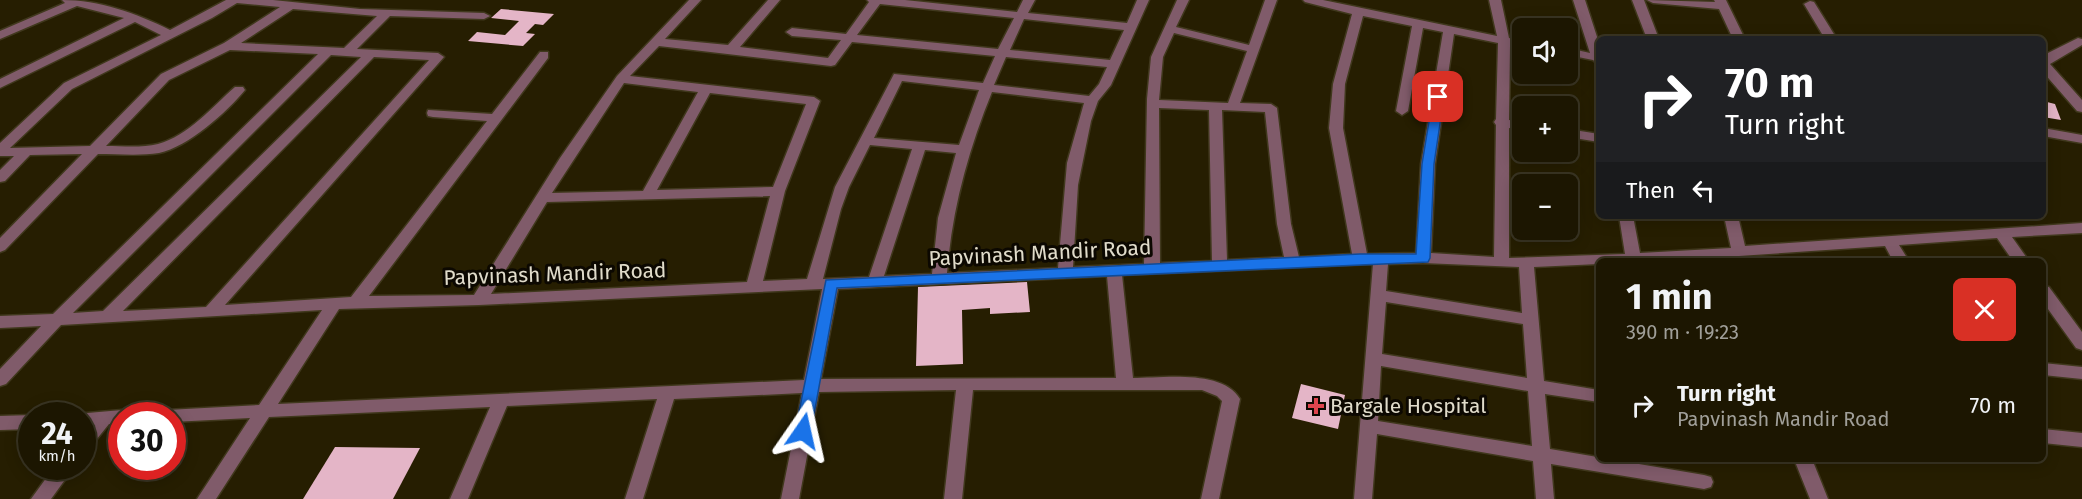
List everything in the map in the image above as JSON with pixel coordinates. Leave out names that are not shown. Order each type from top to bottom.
[{"type":"street","points":[[0,151],[68,86],[208,16],[234,0]]},
{"type":"street","points":[[239,0],[387,13],[484,16]]},
{"type":"street","points":[[479,300],[542,198],[621,79],[692,0]]},
{"type":"street","points":[[731,49],[774,0]]},
{"type":"street","points":[[656,42],[831,62],[876,0],[964,5],[1020,15],[1130,27]]},
{"type":"street","points":[[939,278],[947,209],[965,150],[1003,53],[1029,0]]},
{"type":"street","points":[[1065,273],[1069,194],[1082,127],[1092,100],[1105,85],[1143,0]]},
{"type":"street","points":[[1152,268],[1154,104],[1157,57],[1184,0]]},
{"type":"street","points":[[1233,106],[1251,50],[1271,0]]},
{"type":"street","points":[[1309,0],[1358,12],[1512,42]]},
{"type":"street","points":[[1495,0],[1504,40],[1501,122],[1501,263]]},
{"type":"street","points":[[1579,0],[1596,50]]},
{"type":"street","points":[[1638,0],[1652,36]]},
{"type":"street","points":[[1653,0],[1721,3],[1738,36]]},
{"type":"street","points":[[0,35],[75,1],[135,17],[170,35]]},
{"type":"street","points":[[1810,4],[1829,36]]},
{"type":"street","points":[[0,246],[165,76],[228,46],[290,6]]},
{"type":"street","points":[[1358,12],[1337,86],[1335,107],[1336,128],[1360,259]]},
{"type":"street","points":[[347,52],[387,13]]},
{"type":"street","points":[[0,84],[135,17]]},
{"type":"street","points":[[1402,111],[1418,24]]},
{"type":"street","points":[[1170,29],[1251,50]]},
{"type":"street","points":[[1423,258],[1428,164],[1449,30]]},
{"type":"street","points":[[792,32],[1115,64]]},
{"type":"street","points":[[2046,61],[2078,42]]},
{"type":"street","points":[[210,312],[438,57],[228,46]]},
{"type":"street","points":[[0,380],[56,320],[328,51]]},
{"type":"street","points":[[107,317],[370,54]]},
{"type":"street","points":[[1578,54],[1596,58]]},
{"type":"street","points":[[356,302],[544,55]]},
{"type":"street","points":[[2046,67],[2082,108]]},
{"type":"street","points":[[790,499],[811,386],[834,209],[898,77],[1092,100]]},
{"type":"street","points":[[621,79],[814,101],[778,191],[754,287]]},
{"type":"street","points":[[647,196],[706,89]]},
{"type":"street","points":[[0,151],[157,149],[171,146],[185,137],[239,90]]},
{"type":"street","points":[[1154,104],[1271,108],[1284,224],[1293,262]]},
{"type":"street","points":[[1215,106],[1220,266]]},
{"type":"street","points":[[433,113],[496,118]]},
{"type":"street","points":[[1501,122],[1512,124]]},
{"type":"street","points":[[2046,133],[2082,139]]},
{"type":"street","points":[[1578,135],[1596,138]]},
{"type":"street","points":[[865,141],[965,150]]},
{"type":"street","points":[[875,281],[920,146]]},
{"type":"street","points":[[0,178],[27,151]]},
{"type":"street","points":[[542,198],[778,191]]},
{"type":"street","points":[[1627,219],[1634,258]]},
{"type":"street","points":[[1732,219],[1739,251]]},
{"type":"street","name":"Papvinash Mandir Road","points":[[1634,258],[1724,258],[1739,251],[1787,255],[1889,241],[2082,228]]},
{"type":"street","points":[[2001,233],[2019,258]]},
{"type":"street","points":[[1889,241],[1899,258]]},
{"type":"street","name":"Papvinash Mandir Road","points":[[0,322],[356,302],[479,300],[1360,259],[1423,258],[1501,263],[1596,259]]},
{"type":"street","points":[[1363,499],[1381,259]]},
{"type":"street","points":[[1526,262],[1545,499]]},
{"type":"street","points":[[1114,270],[1125,384]]},
{"type":"street","points":[[2046,294],[2076,329],[2082,344]]},
{"type":"street","points":[[1378,295],[1531,320]]},
{"type":"street","points":[[206,499],[335,303]]},
{"type":"street","points":[[1373,359],[1596,395]]},
{"type":"street","points":[[2046,369],[2082,373]]},
{"type":"street","points":[[953,499],[965,384]]},
{"type":"street","points":[[186,414],[811,386],[1203,384],[1223,391],[1231,399],[1210,499]]},
{"type":"street","points":[[634,499],[667,394]]},
{"type":"street","points":[[459,499],[501,400]]},
{"type":"street","points":[[0,423],[18,422]]},
{"type":"street","points":[[96,433],[108,422]]},
{"type":"street","points":[[1367,426],[1704,482]]},
{"type":"street","points":[[2046,435],[2082,440]]},
{"type":"street","points":[[1804,462],[1819,499]]},
{"type":"street","points":[[40,499],[55,480]]},
{"type":"building","points":[[501,9],[554,14],[543,25],[535,24],[526,33],[535,34],[523,46],[468,41],[477,32],[505,35],[519,21],[491,18]]},
{"type":"building","points":[[2046,102],[2055,104],[2061,120],[2046,118]]},
{"type":"building","points":[[1027,282],[1030,312],[990,314],[990,308],[962,310],[963,364],[916,366],[918,287]]},
{"type":"building","points":[[1301,384],[1345,395],[1338,429],[1292,418]]},
{"type":"building","points":[[335,447],[420,448],[393,499],[303,499]]},
{"type":"place","name":"Bargale Hospital","points":[[1316,406]]},
{"type":"route","points":[[803,431],[831,283],[1423,258],[1428,164],[1438,97]]}]
